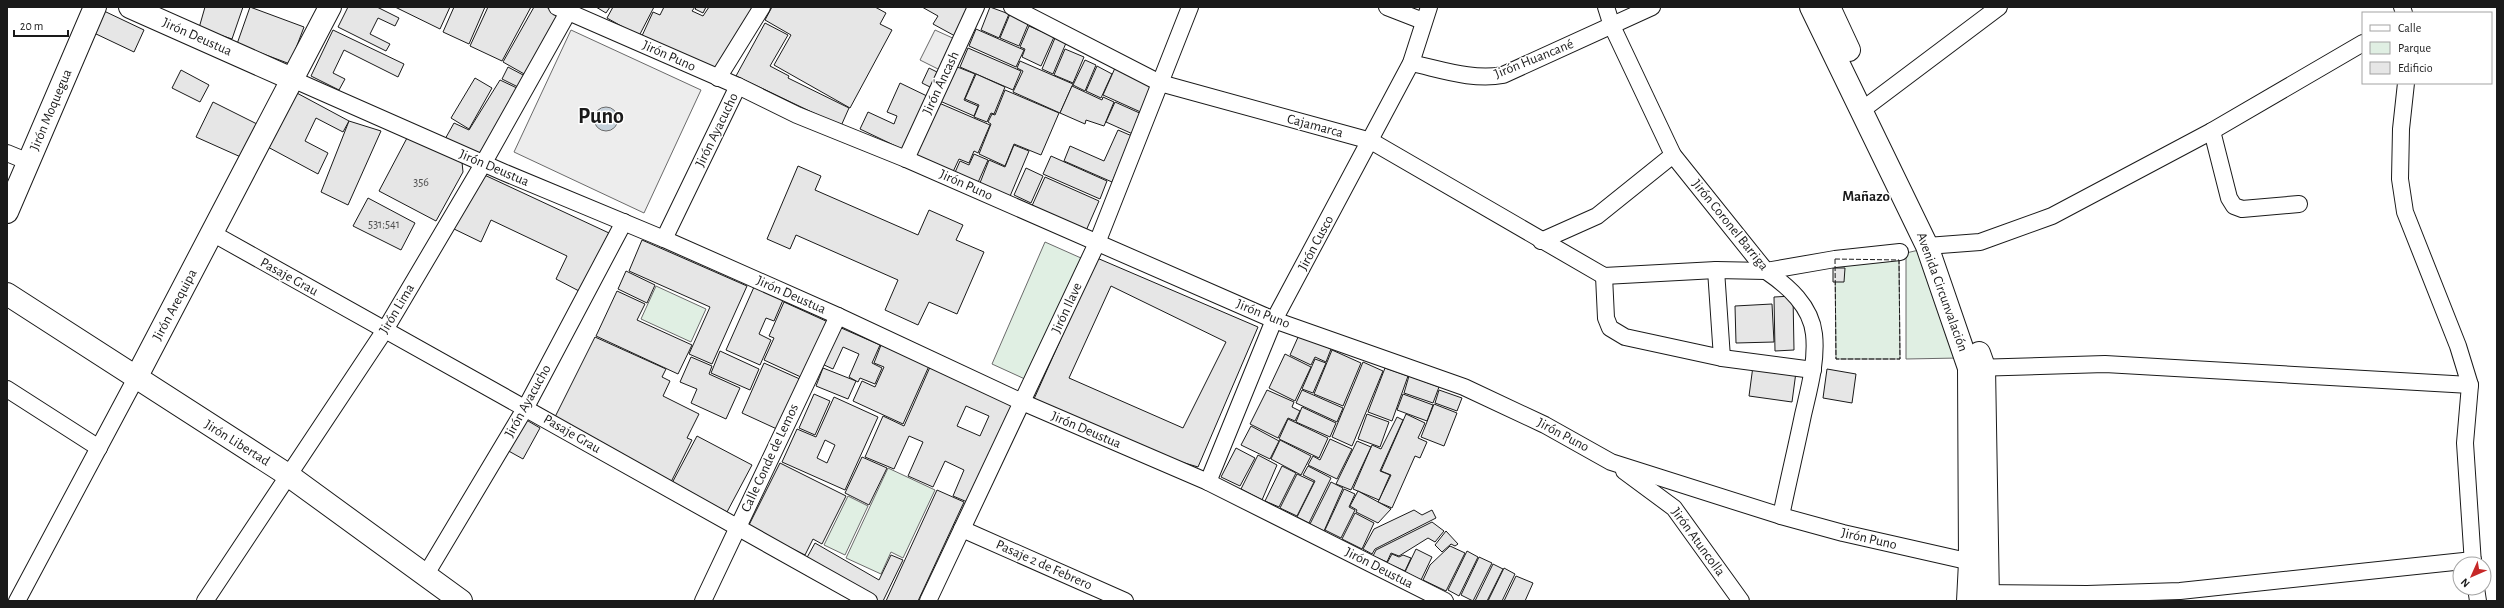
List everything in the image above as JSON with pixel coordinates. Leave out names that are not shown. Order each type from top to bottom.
[{"type":"main road","name":"Jirón Moquegua","points":[[7,212],[95,7]]},
{"type":"main road","name":"Jirón Deustua","points":[[130,7],[292,79]]},
{"type":"main road","name":"Jirón Arequipa","points":[[136,378],[330,7]]},
{"type":"main road","name":"Avenida Circunvalación","points":[[1811,7],[1867,106]]},
{"type":"main road","name":"Avenida Circunvalación","points":[[1829,7],[1867,106],[1933,246],[1977,367],[1978,597]]},
{"type":"main road","name":"Jirón Libertad","points":[[7,294],[288,475],[461,601]]},
{"type":"street","name":"Jirón Ayacucho","points":[[718,78],[762,7]]},
{"type":"street","name":"Jirón Áncash","points":[[906,159],[976,7]]},
{"type":"street","name":"Cajamarca","points":[[1012,7],[1160,83],[1371,141],[1541,241],[1604,276]]},
{"type":"street","name":"Jirón Ilave","points":[[928,601],[1098,243],[1190,7]]},
{"type":"street","points":[[1387,7],[1426,14]]},
{"type":"street","name":"Jirón Coronel Barriga","points":[[1606,7],[1612,26],[1673,155],[1766,271],[1784,284],[1798,299],[1807,314],[1814,334],[1813,370],[1780,516]]},
{"type":"street","name":"Jirón Huancané","points":[[1411,63],[1490,77],[1502,75],[1652,7]]},
{"type":"street","points":[[1867,106],[1999,7]]},
{"type":"street","name":"Jirón Puno","points":[[566,9],[738,86],[797,115],[906,159],[1274,320],[1464,387],[1545,425],[1611,462],[1780,516],[1843,533],[1979,564]]},
{"type":"street","name":"Jirón Lima","points":[[206,601],[385,330],[483,164],[566,9]]},
{"type":"street","name":"Jirón Cusco","points":[[1208,482],[1274,320],[1371,141],[1411,63],[1426,14]]},
{"type":"street","points":[[1933,246],[1961,245],[1980,242],[2052,216],[2212,131],[2362,43]]},
{"type":"street","name":"Jirón Deustua","points":[[292,79],[483,164],[664,239],[838,316],[1022,402],[1208,482],[1445,601]]},
{"type":"street","points":[[2406,84],[2401,129],[2400,180],[2405,212],[2458,346],[2470,385],[2465,443],[2473,556]]},
{"type":"street","name":"Jirón Ayacucho","points":[[664,239],[738,86]]},
{"type":"street","points":[[2212,131],[2229,198],[2234,206],[2242,209],[2299,204]]},
{"type":"street","points":[[7,153],[29,162]]},
{"type":"street","points":[[1541,241],[1597,216],[1673,155]]},
{"type":"street","name":"Jirón Ayacucho","points":[[425,576],[526,407],[624,222]]},
{"type":"street","name":"Pasaje Grau","points":[[212,233],[526,407],[869,601]]},
{"type":"street","points":[[1813,370],[1722,358],[1625,337],[1610,328],[1606,318],[1604,276],[1716,270],[1766,271],[1834,259],[1900,252]]},
{"type":"street","points":[[1716,270],[1722,358]]},
{"type":"street","name":"Calle Conde de Lemos","points":[[703,601],[838,316]]},
{"type":"street","points":[[1977,367],[2105,364],[2470,385]]},
{"type":"street","name":"Jirón Arequipa","points":[[17,601],[136,378]]},
{"type":"street","points":[[7,389],[99,448]]},
{"type":"street","name":"Jirón Atuncolla","points":[[1611,462],[1674,508],[1741,601]]},
{"type":"street","name":"Pasaje 2 de Febrero","points":[[962,529],[1125,601]]},
{"type":"street","points":[[1978,597],[2180,591],[2452,564]]},
{"type":"green space","points":[[1045,242],[1081,258],[1027,380],[992,364]]},
{"type":"green space","points":[[1919,250],[1959,358],[1906,359],[1906,253]]},
{"type":"green space","points":[[1835,260],[1899,260],[1900,359],[1836,359]]},
{"type":"green space","points":[[656,286],[706,309],[691,342],[641,319]]},
{"type":"green space","points":[[888,468],[935,490],[903,558],[891,552],[881,574],[846,558]]},
{"type":"green space","points":[[848,496],[868,506],[845,555],[824,545]]},
{"type":"shaded area","points":[[571,30],[701,90],[644,213],[514,152]]},
{"type":"shaded area","points":[[935,30],[957,40],[942,71],[920,60]]},
{"type":"shaded area","points":[[606,107],[614,111],[618,119],[614,127],[606,131],[598,127],[594,119],[598,111]]},
{"type":"building","points":[[205,7],[243,7],[232,39],[199,28]]},
{"type":"building","points":[[250,7],[304,27],[290,64],[237,44]]},
{"type":"building","points":[[348,7],[377,7],[399,18],[395,26],[378,18],[370,34],[390,44],[386,51],[338,27]]},
{"type":"building","points":[[395,7],[450,7],[440,29]]},
{"type":"building","points":[[454,7],[485,7],[469,44],[443,32]]},
{"type":"building","points":[[488,7],[531,7],[502,61],[470,46]]},
{"type":"building","points":[[534,7],[546,7],[560,14],[526,75],[503,62]]},
{"type":"building","points":[[596,7],[610,7],[606,13]]},
{"type":"building","points":[[613,7],[654,7],[639,36],[607,18]]},
{"type":"building","points":[[664,7],[695,7],[692,11],[703,16],[709,7],[756,7],[717,73],[641,38],[653,12],[660,15]]},
{"type":"building","points":[[697,7],[706,7],[703,13],[695,9]]},
{"type":"building","points":[[772,7],[875,7],[886,13],[880,24],[892,30],[850,108],[774,65],[791,35],[765,20]]},
{"type":"building","points":[[922,7],[970,7],[955,36],[933,24],[938,16]]},
{"type":"building","points":[[990,7],[1009,14],[999,38],[981,30]]},
{"type":"building","points":[[104,11],[144,30],[134,52],[94,33]]},
{"type":"building","points":[[1010,14],[1029,22],[1019,46],[1000,38]]},
{"type":"building","points":[[765,23],[788,35],[770,66],[789,76],[788,78],[849,108],[841,126],[736,76]]},
{"type":"building","points":[[1029,26],[1054,37],[1041,66],[1022,57],[1025,49],[1020,47]]},
{"type":"building","points":[[976,29],[1024,50],[1016,67],[969,46]]},
{"type":"building","points":[[333,30],[404,64],[398,77],[344,50],[333,73],[345,79],[339,90],[311,76]]},
{"type":"building","points":[[1055,38],[1066,43],[1053,74],[1042,69]]},
{"type":"building","points":[[968,48],[1021,71],[1013,90],[960,67]]},
{"type":"building","points":[[1065,49],[1084,57],[1073,83],[1054,75]]},
{"type":"building","points":[[1085,60],[1096,65],[1085,91],[1073,85]]},
{"type":"building","points":[[1020,61],[1073,84],[1060,113],[1013,92],[1023,71],[1017,68]]},
{"type":"building","points":[[955,66],[975,74],[964,100],[978,106],[974,116],[940,101]]},
{"type":"building","points":[[1097,66],[1112,74],[1101,98],[1086,91]]},
{"type":"building","points":[[508,67],[525,76],[520,88],[502,79]]},
{"type":"building","points":[[929,68],[941,74],[934,89],[922,83]]},
{"type":"building","points":[[1115,68],[1157,88],[1145,114],[1103,95]]},
{"type":"building","points":[[181,70],[209,85],[200,102],[172,88]]},
{"type":"building","points":[[976,74],[1005,87],[994,114],[991,113],[987,122],[974,117],[979,105],[965,99]]},
{"type":"building","points":[[475,78],[492,88],[469,129],[451,118]]},
{"type":"building","points":[[500,80],[519,89],[478,156],[444,141],[454,123],[469,130]]},
{"type":"building","points":[[900,83],[929,97],[904,150],[860,129],[868,112],[894,124],[897,116],[887,112]]},
{"type":"building","points":[[1072,86],[1102,100],[1103,97],[1114,102],[1104,126],[1086,120],[1085,124],[1060,113]]},
{"type":"building","points":[[1005,90],[1059,113],[1041,155],[1014,144],[1005,166],[979,154],[991,124],[988,122],[992,114],[995,115]]},
{"type":"building","points":[[295,92],[349,121],[343,132],[316,118],[305,141],[328,153],[318,174],[266,146]]},
{"type":"building","points":[[213,102],[257,124],[243,158],[196,137]]},
{"type":"building","points":[[1115,102],[1144,115],[1135,135],[1106,122]]},
{"type":"building","points":[[939,103],[990,125],[978,153],[974,151],[969,163],[959,159],[951,176],[914,160]]},
{"type":"building","points":[[349,121],[381,131],[348,205],[321,192]]},
{"type":"building","points":[[1118,130],[1132,136],[1112,182],[1064,161],[1070,146],[1104,161]]},
{"type":"building","points":[[407,138],[462,162],[463,172],[436,221],[379,191]]},
{"type":"building","points":[[1014,145],[1029,151],[1008,201],[978,188],[989,160],[1005,167]]},
{"type":"building","points":[[974,154],[988,160],[976,187],[953,177],[960,161],[969,165]]},
{"type":"building","points":[[1051,156],[1107,181],[1100,199],[1043,174]]},
{"type":"building","points":[[798,166],[821,176],[815,190],[918,235],[929,210],[963,225],[956,240],[984,252],[957,314],[929,302],[918,325],[885,310],[898,280],[796,235],[790,249],[767,239]]},
{"type":"building","points":[[1026,168],[1043,176],[1031,203],[1014,195]]},
{"type":"building","points":[[478,172],[609,233],[579,291],[556,279],[567,256],[491,220],[481,242],[452,228]]},
{"type":"building","points":[[1045,177],[1099,201],[1085,233],[1031,208]]},
{"type":"building","points":[[368,198],[415,223],[401,250],[353,226]]},
{"type":"building","points":[[642,240],[747,286],[712,364],[689,354],[710,307],[629,271]]},
{"type":"building","points":[[1097,258],[1258,327],[1198,467],[1178,461],[1034,399]],"holes":[[[1111,286],[1226,342],[1183,428],[1069,378]]]},
{"type":"building","points":[[1833,268],[1845,268],[1844,282],[1833,282]]},
{"type":"building","points":[[626,271],[655,285],[647,303],[618,289]]},
{"type":"building","points":[[754,287],[783,300],[774,321],[766,318],[759,334],[771,340],[760,365],[726,350]]},
{"type":"building","points":[[617,291],[645,304],[637,320],[692,345],[678,374],[596,336]]},
{"type":"building","points":[[1793,296],[1794,350],[1775,351],[1774,297]]},
{"type":"building","points":[[784,302],[828,322],[803,378],[764,360],[774,338],[769,336]]},
{"type":"building","points":[[1772,304],[1774,342],[1736,343],[1735,306]]},
{"type":"building","points":[[839,327],[880,345],[872,363],[882,368],[875,384],[860,378],[858,382],[849,377],[859,354],[843,347],[833,369],[822,364]]},
{"type":"building","points":[[1299,335],[1331,349],[1326,362],[1315,357],[1311,365],[1290,355]]},
{"type":"building","points":[[595,337],[666,369],[662,377],[670,381],[663,396],[699,414],[687,438],[692,440],[671,482],[555,417]]},
{"type":"building","points":[[881,345],[929,366],[903,424],[853,401],[862,381],[875,387],[884,367],[874,363]]},
{"type":"building","points":[[1332,350],[1361,363],[1343,406],[1314,394]]},
{"type":"building","points":[[720,351],[759,369],[750,390],[711,373]]},
{"type":"building","points":[[1285,354],[1311,367],[1295,401],[1269,388]]},
{"type":"building","points":[[691,357],[712,366],[709,374],[740,388],[726,419],[691,403],[697,389],[680,382]]},
{"type":"building","points":[[1315,359],[1326,363],[1313,393],[1302,389]]},
{"type":"building","points":[[1363,362],[1383,371],[1352,446],[1332,437]]},
{"type":"building","points":[[764,363],[802,380],[779,430],[742,413]]},
{"type":"building","points":[[1753,366],[1796,372],[1792,402],[1749,396]]},
{"type":"building","points":[[930,367],[1016,405],[972,504],[953,496],[964,470],[945,461],[933,487],[908,476],[923,442],[909,436],[894,469],[865,457],[883,416],[904,426]],"holes":[[[966,406],[989,416],[980,436],[957,426]]]},
{"type":"building","points":[[823,368],[856,381],[848,399],[816,386]]},
{"type":"building","points":[[1385,368],[1408,376],[1392,421],[1368,412]]},
{"type":"building","points":[[1827,369],[1856,374],[1852,403],[1823,398]]},
{"type":"building","points":[[1409,376],[1439,387],[1433,403],[1404,393]]},
{"type":"building","points":[[1267,390],[1294,402],[1292,407],[1300,411],[1295,421],[1288,418],[1278,438],[1250,424]]},
{"type":"building","points":[[1302,390],[1343,408],[1337,422],[1296,403]]},
{"type":"building","points":[[1439,390],[1462,398],[1457,411],[1435,403]]},
{"type":"building","points":[[814,394],[830,401],[815,435],[799,428]]},
{"type":"building","points":[[1403,394],[1433,405],[1427,421],[1397,410]]},
{"type":"building","points":[[834,397],[878,417],[845,490],[782,462],[797,429],[816,437]],"holes":[[[825,440],[835,445],[827,463],[817,458]]]},
{"type":"building","points":[[1434,404],[1457,413],[1444,446],[1421,437]]},
{"type":"building","points":[[1302,407],[1336,423],[1330,437],[1296,422]]},
{"type":"building","points":[[1367,414],[1389,422],[1380,447],[1358,439]]},
{"type":"building","points":[[1406,414],[1425,423],[1418,438],[1427,442],[1420,458],[1415,456],[1392,508],[1378,502],[1391,475],[1381,471]]},
{"type":"building","points":[[1397,417],[1403,420],[1380,471],[1390,475],[1379,500],[1353,489],[1372,445],[1381,449]]},
{"type":"building","points":[[523,418],[540,428],[523,459],[505,449]]},
{"type":"building","points":[[1288,419],[1328,438],[1319,458],[1279,439]]},
{"type":"building","points":[[1251,426],[1279,441],[1270,459],[1241,445]]},
{"type":"building","points":[[697,436],[752,465],[727,512],[672,483]]},
{"type":"building","points":[[1330,439],[1352,449],[1337,479],[1308,465],[1313,456],[1320,460]]},
{"type":"building","points":[[1280,440],[1311,456],[1301,475],[1271,459]]},
{"type":"building","points":[[1357,441],[1371,447],[1351,490],[1336,484]]},
{"type":"building","points":[[1236,448],[1255,458],[1240,486],[1221,477]]},
{"type":"building","points":[[1258,455],[1277,465],[1262,500],[1241,489]]},
{"type":"building","points":[[862,457],[887,468],[869,505],[845,493]]},
{"type":"building","points":[[780,463],[846,496],[822,544],[813,539],[805,555],[748,527]]},
{"type":"building","points":[[1282,466],[1296,473],[1279,507],[1265,501]]},
{"type":"building","points":[[1308,466],[1331,478],[1309,523],[1297,517],[1315,481],[1303,475]]},
{"type":"building","points":[[1297,474],[1314,482],[1297,516],[1280,508]]},
{"type":"building","points":[[1331,482],[1343,488],[1324,531],[1310,524]]},
{"type":"building","points":[[1344,489],[1355,494],[1349,507],[1355,510],[1341,538],[1325,530]]},
{"type":"building","points":[[937,490],[964,502],[918,601],[886,601]]},
{"type":"building","points":[[1358,491],[1391,509],[1378,523],[1356,512],[1357,510],[1350,506]]},
{"type":"building","points":[[1414,510],[1422,515],[1432,510],[1436,518],[1375,549],[1372,554],[1363,549],[1374,529]]},
{"type":"building","points":[[1355,513],[1374,523],[1362,549],[1342,539]]},
{"type":"building","points":[[1432,522],[1444,531],[1435,542],[1428,538],[1399,556],[1391,553],[1387,562],[1373,556],[1376,550]]},
{"type":"building","points":[[1446,531],[1458,544],[1455,546],[1451,544],[1442,552],[1435,545]]},
{"type":"building","points":[[815,543],[879,580],[891,555],[903,560],[883,601],[874,601],[804,563]]},
{"type":"building","points":[[1450,546],[1465,553],[1446,591],[1423,580],[1430,565]]},
{"type":"building","points":[[1416,549],[1432,557],[1421,580],[1405,572]]},
{"type":"building","points":[[1467,551],[1478,557],[1459,596],[1448,590]]},
{"type":"building","points":[[1392,554],[1399,557],[1403,555],[1411,558],[1405,571],[1387,563]]},
{"type":"building","points":[[1479,557],[1492,563],[1473,601],[1461,595]]},
{"type":"building","points":[[1493,564],[1503,569],[1487,601],[1475,601]]},
{"type":"building","points":[[1504,568],[1515,574],[1502,601],[1488,601]]},
{"type":"building","points":[[1516,576],[1533,583],[1525,601],[1504,601]]},
{"type":"fence","points":[[1835,259],[1899,260],[1900,359],[1836,359],[1835,259]]},
{"type":"district","name":"Puno","points":[[601,116]]},
{"type":"district","name":"Mañazo","points":[[1866,196]]}]
